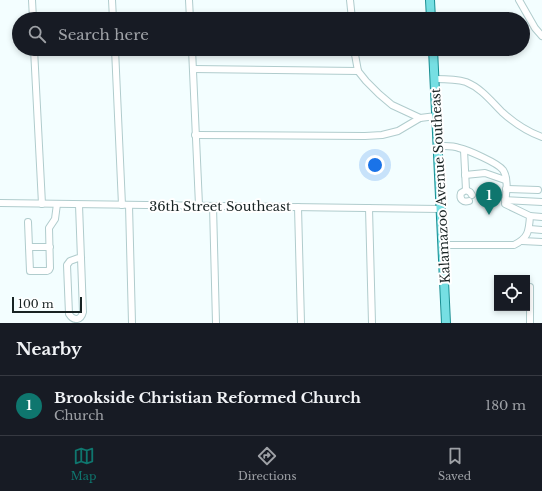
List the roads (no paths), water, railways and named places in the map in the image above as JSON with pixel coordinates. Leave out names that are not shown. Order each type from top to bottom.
[{"type":"main road","points":[[430,0],[431,12]]},
{"type":"main road","name":"Kalamazoo Avenue Southeast","points":[[433,56],[446,323]]},
{"type":"street","points":[[32,0],[33,12]]},
{"type":"street","points":[[112,0],[113,12]]},
{"type":"street","points":[[189,0],[190,12]]},
{"type":"street","points":[[350,0],[351,12]]},
{"type":"street","points":[[519,0],[526,12]]},
{"type":"street","points":[[530,19],[542,36]]},
{"type":"street","points":[[34,56],[42,204]]},
{"type":"street","points":[[115,56],[132,323]]},
{"type":"street","points":[[192,56],[199,205]]},
{"type":"street","points":[[355,56],[358,71],[366,82],[392,105],[420,118]]},
{"type":"street","points":[[193,69],[358,71]]},
{"type":"street","points":[[435,79],[456,80],[467,83],[481,91],[503,113],[516,123],[542,137]]},
{"type":"street","points":[[195,135],[376,136],[398,131],[420,118],[436,116]]},
{"type":"street","points":[[438,146],[453,146],[498,166],[503,170],[505,180],[505,204],[530,216],[542,217]]},
{"type":"street","points":[[464,150],[466,190],[470,192],[470,198],[464,201],[460,197],[461,193],[466,190]]},
{"type":"street","points":[[465,175],[486,173],[505,180]]},
{"type":"street","points":[[506,189],[538,190]]},
{"type":"street","points":[[505,200],[542,202]]},
{"type":"street","name":"36th Street Southeast","points":[[0,203],[440,209]]},
{"type":"street","points":[[28,222],[29,269],[33,272],[47,271],[49,270],[49,228],[55,219],[57,204]]},
{"type":"street","points":[[79,205],[81,257],[83,312],[82,317],[79,319],[74,319],[69,314],[67,265],[70,261],[81,257]]},
{"type":"street","points":[[213,206],[216,323]]},
{"type":"street","points":[[298,206],[302,323]]},
{"type":"street","points":[[369,208],[372,323]]},
{"type":"street","points":[[442,245],[514,245],[522,241],[530,230],[530,216]]},
{"type":"street","points":[[530,230],[542,230]]},
{"type":"street","points":[[522,241],[542,242]]},
{"type":"street","points":[[29,247],[50,247]]},
{"type":"street","points":[[530,311],[530,323]]},
{"type":"place","name":"Brookside Christian Reformed Church","points":[[489,215]]}]
